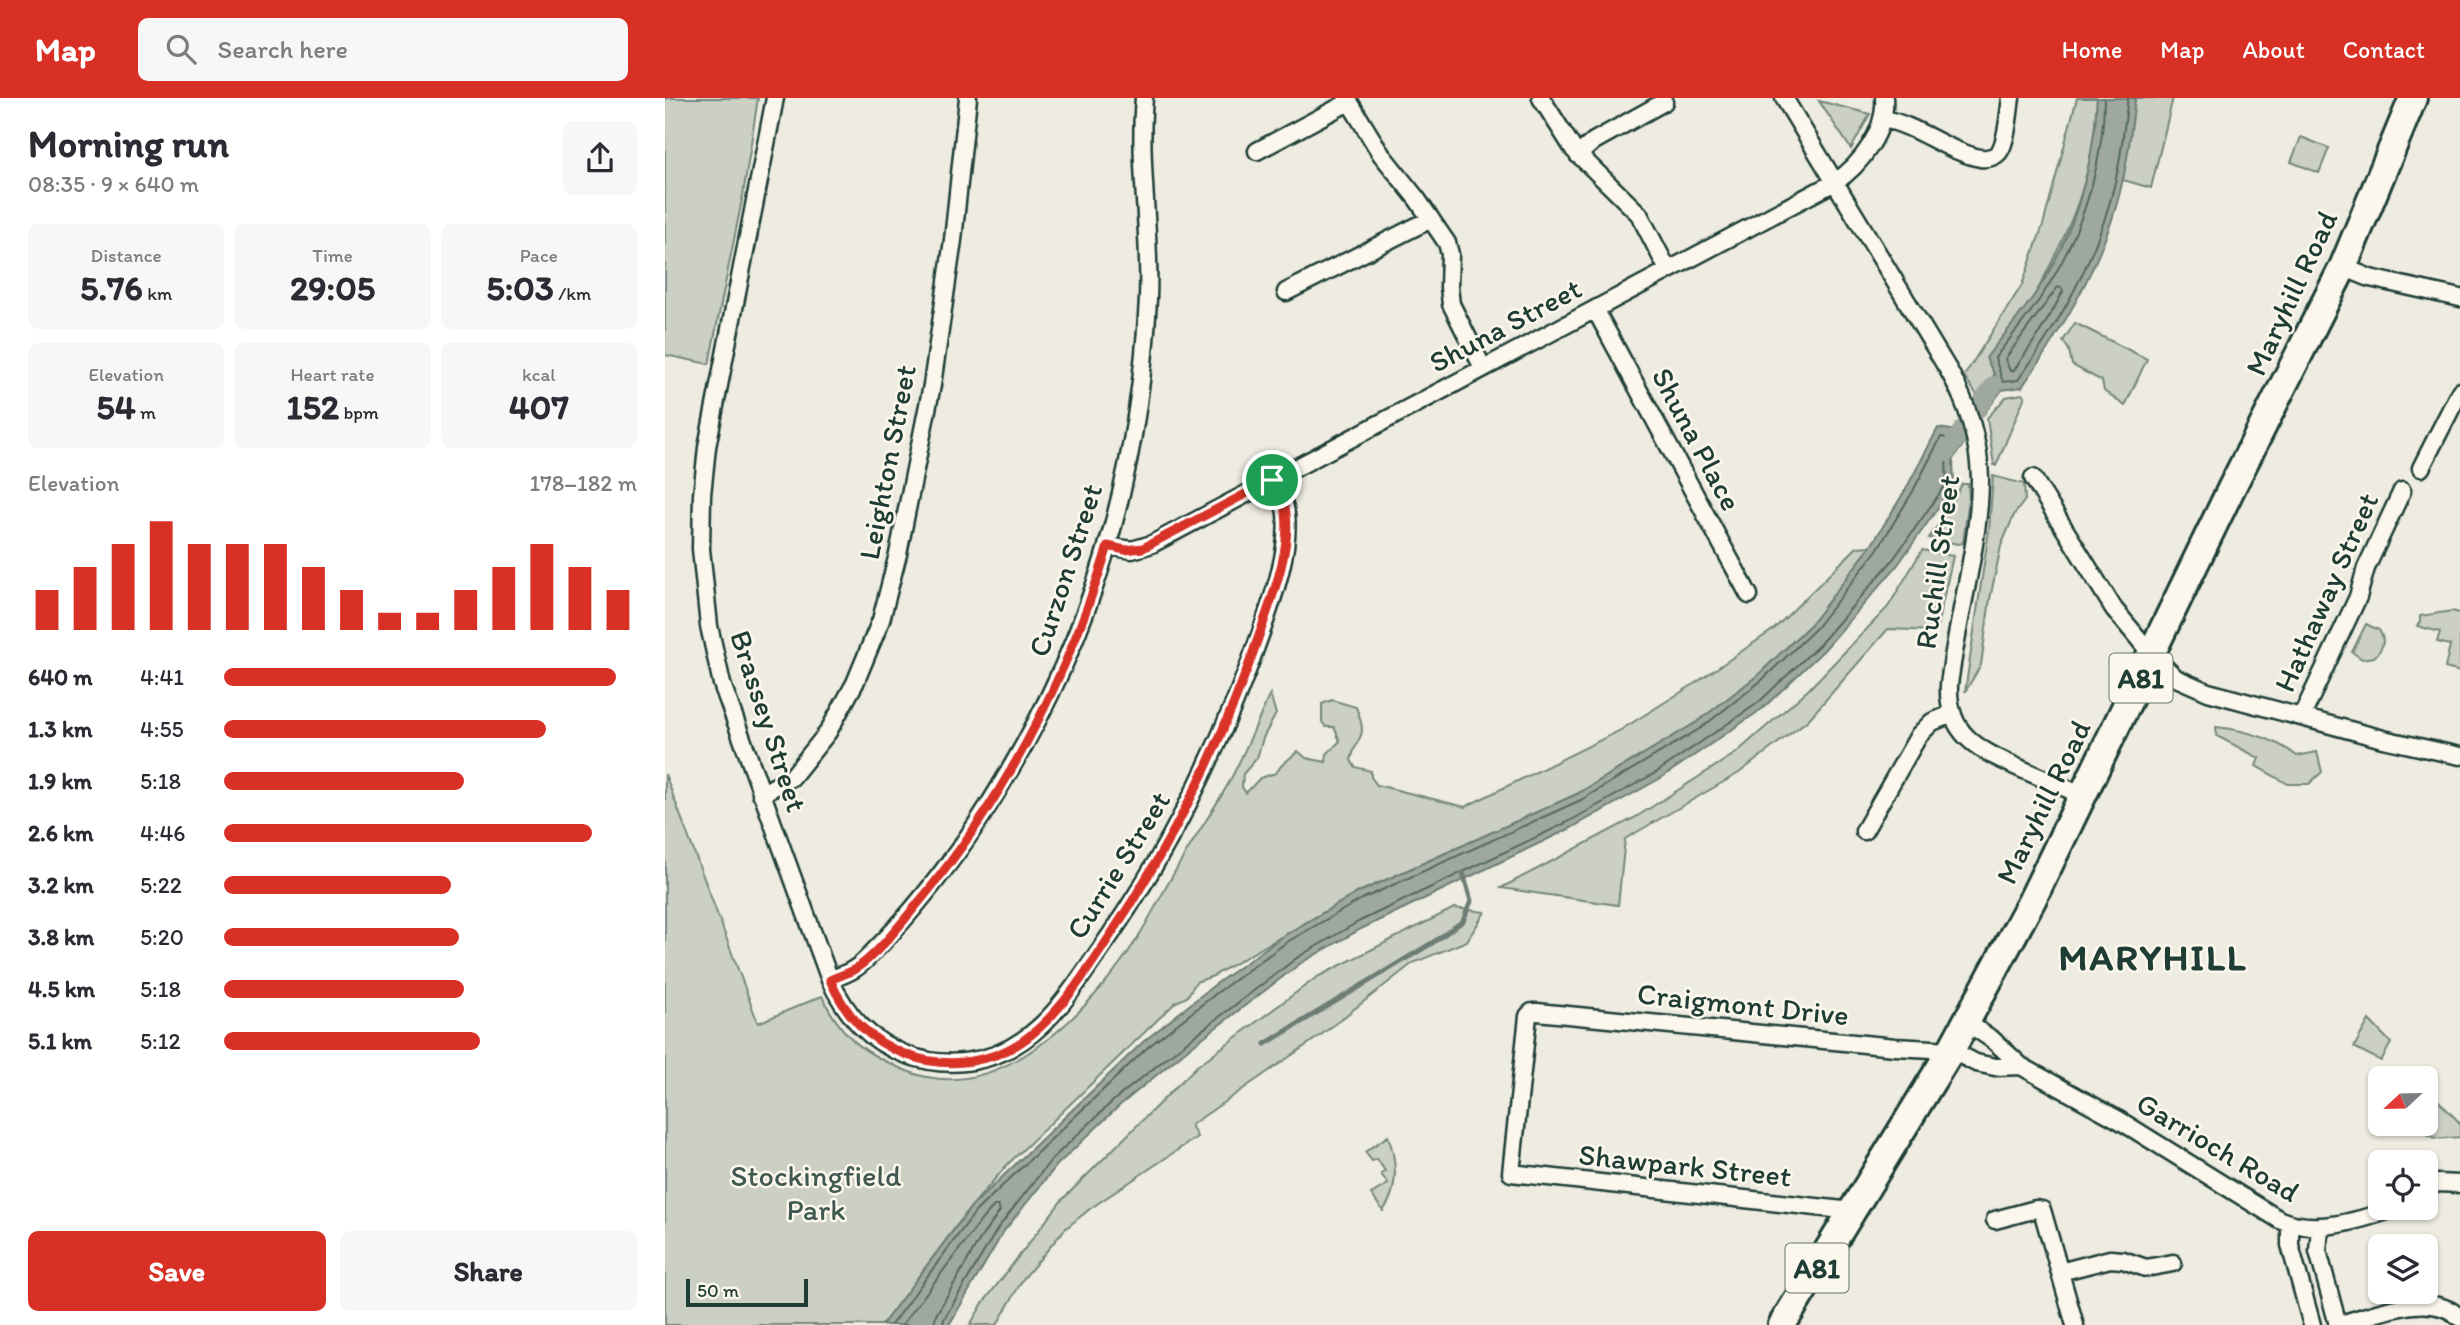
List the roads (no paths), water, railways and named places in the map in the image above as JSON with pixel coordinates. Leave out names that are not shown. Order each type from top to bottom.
[{"type":"main road","name":"Maryhill Road","points":[[1782,1325],[1951,1050],[2009,944],[2232,487],[2343,267],[2413,98]]},
{"type":"street","name":"Brassey Street","points":[[775,98],[707,447],[701,530],[706,606],[717,665],[729,706],[830,980]]},
{"type":"street","name":"Leighton Street","points":[[761,794],[789,780],[820,744],[855,683],[881,620],[903,529],[937,358],[968,98]]},
{"type":"street","name":"Curzon Street","points":[[830,980],[856,968],[893,932],[938,877],[989,807],[1062,671],[1090,602],[1108,546],[1136,425],[1142,377],[1149,245],[1143,144],[1144,98]]},
{"type":"street","points":[[1541,98],[1578,156],[1633,207],[1644,222],[1668,270]]},
{"type":"street","name":"Ruchill Street","points":[[1784,98],[1957,386],[1971,424],[1980,477],[1951,673],[1949,694],[1952,714]]},
{"type":"street","name":"Shuna Street","points":[[1108,546],[1125,550],[1143,548],[1835,182],[1855,166],[1883,119],[1884,98]]},
{"type":"street","points":[[1883,119],[1899,122],[1974,156],[1988,158],[1997,154],[2002,147],[2011,98]]},
{"type":"street","points":[[1257,151],[1348,100],[1381,154],[1431,219],[1449,248],[1448,287],[1451,304],[1483,368]]},
{"type":"street","points":[[1578,156],[1591,143],[1664,102]]},
{"type":"street","points":[[1286,292],[1431,219]]},
{"type":"street","points":[[2343,267],[2369,278],[2460,298]]},
{"type":"street","name":"Shuna Place","points":[[1595,309],[1749,596]]},
{"type":"street","points":[[2421,468],[2460,391]]},
{"type":"street","points":[[2033,478],[2114,609],[2152,655],[2176,678],[2223,696],[2383,739],[2460,756]]},
{"type":"street","name":"Currie Street","points":[[830,980],[844,1008],[869,1035],[902,1053],[937,1063],[969,1062],[1000,1052],[1032,1034],[1050,1017],[1101,950],[1165,850],[1193,798],[1237,698],[1273,594],[1285,543],[1286,509],[1272,480]]},
{"type":"street","name":"Hathaway Street","points":[[2302,716],[2358,597],[2366,568],[2402,491]]},
{"type":"street","points":[[1864,831],[1919,735],[1932,722],[1952,714],[1962,733],[1984,751],[2083,796]]},
{"type":"street","name":"Craigmont Drive","points":[[1511,1173],[1527,1018],[1531,1013],[1951,1050]]},
{"type":"street","name":"Garrioch Road","points":[[1966,1023],[1993,1040],[2021,1066],[2119,1120],[2271,1216],[2290,1224],[2320,1228],[2368,1215]]},
{"type":"street","name":"Garrioch Road","points":[[1951,1050],[1976,1063],[1996,1067],[2021,1066]]},
{"type":"street","name":"Shawpark Street","points":[[1511,1173],[1852,1211]]},
{"type":"street","points":[[2438,1184],[2460,1184]]},
{"type":"street","points":[[1995,1220],[2041,1209],[2045,1215],[2075,1325]]},
{"type":"street","points":[[2290,1224],[2292,1253],[2312,1325]]},
{"type":"street","points":[[2320,1228],[2318,1251],[2337,1325],[2422,1303],[2446,1307],[2460,1318]]},
{"type":"street","points":[[2060,1272],[2110,1259],[2123,1260],[2146,1268],[2173,1263]]},
{"type":"water","points":[[2097,98],[2135,98],[2125,169],[2107,235],[2069,314],[2022,387],[2002,390],[1984,414],[1979,398],[1995,376],[1986,358],[2035,294],[2061,249],[2071,225],[2092,150]]},
{"type":"water","points":[[1938,428],[1957,431],[1965,442],[1953,459],[1954,485],[1897,566],[1824,650],[1762,709],[1661,778],[1571,828],[1361,929],[1301,963],[1193,1045],[1119,1106],[1057,1165],[1004,1231],[949,1325],[882,1325],[971,1207],[1143,1042],[1213,986],[1283,936],[1359,892],[1577,794],[1697,722],[1757,676],[1811,624],[1871,546],[1906,489]]},
{"type":"waterway","points":[[1946,453],[1994,385]]},
{"type":"waterway","points":[[1265,1044],[1432,943],[1463,921],[1471,901],[1463,873]]},
{"type":"district","name":"MARYHILL","points":[[2153,957]]},
{"type":"park label","name":"Stockingfield Park","points":[[816,1192]]}]
